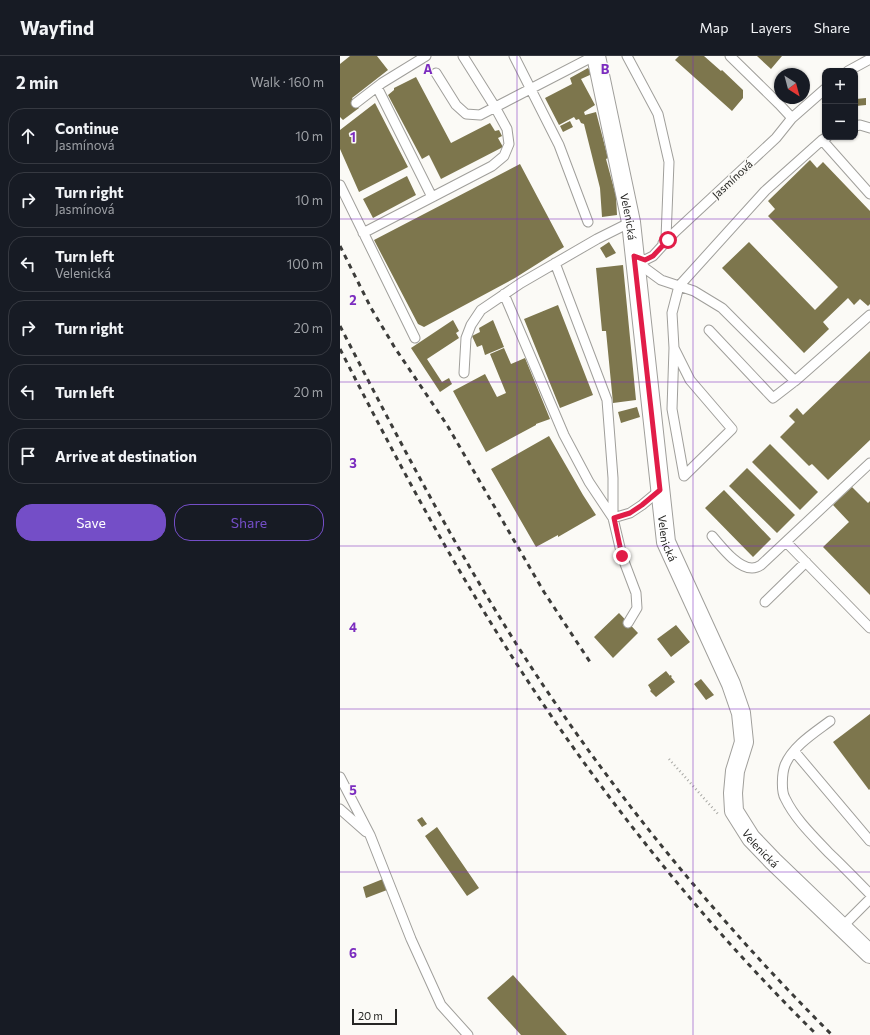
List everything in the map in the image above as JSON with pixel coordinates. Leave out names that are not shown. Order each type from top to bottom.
[{"type":"street","name":"Velenická","points":[[595,56],[631,222],[666,542],[732,684],[741,713],[744,742],[735,771],[733,793],[734,811],[751,838],[870,954]]},
{"type":"lane","points":[[356,103],[376,87],[426,56]]},
{"type":"lane","points":[[363,233],[492,166],[504,156],[509,144],[507,129],[463,56]]},
{"type":"lane","points":[[514,56],[558,145],[588,222]]},
{"type":"lane","points":[[436,73],[456,105],[466,114],[480,114],[595,56]]},
{"type":"lane","points":[[627,56],[658,114],[669,162],[666,238],[653,256],[645,260],[634,256]]},
{"type":"lane","points":[[730,56],[792,118]]},
{"type":"lane","points":[[854,68],[870,59]]},
{"type":"lane","points":[[376,87],[432,197]]},
{"type":"lane","name":"Jasmínová","points":[[653,256],[675,232],[776,138],[792,118],[822,92]]},
{"type":"lane","points":[[858,125],[870,128]]},
{"type":"lane","points":[[674,348],[690,380],[732,429],[684,476],[672,409],[674,348],[672,313],[679,286],[765,191],[823,140]]},
{"type":"lane","points":[[825,140],[870,194]]},
{"type":"lane","points":[[340,185],[415,338]]},
{"type":"lane","points":[[464,373],[466,338],[470,325],[481,310],[521,283],[555,263],[631,222]]},
{"type":"lane","points":[[634,256],[646,269],[661,280],[694,291],[722,308],[796,381]]},
{"type":"lane","points":[[555,263],[606,400],[613,478],[614,518],[622,556],[636,593],[637,608],[628,623]]},
{"type":"lane","points":[[504,294],[564,435],[589,482],[614,518]]},
{"type":"lane","points":[[709,330],[773,398],[796,381],[870,315]]},
{"type":"lane","points":[[712,536],[733,559],[744,567],[753,568],[761,566],[870,463]]},
{"type":"lane","points":[[614,518],[630,513],[660,490]]},
{"type":"lane","points":[[786,542],[870,628]]},
{"type":"lane","points":[[765,602],[806,562]]},
{"type":"lane","points":[[830,721],[807,738],[794,751],[785,766],[782,782],[784,797],[796,817],[870,894]]},
{"type":"lane","points":[[794,751],[870,841]]},
{"type":"lane","points":[[340,777],[370,835],[411,939],[441,1005],[468,1035]]},
{"type":"lane","points":[[340,810],[370,835]]},
{"type":"lane","points":[[842,927],[870,899]]},
{"type":"path","points":[[669,759],[720,816]]},
{"type":"building","points":[[350,56],[377,56],[388,70],[352,98],[359,108],[343,120],[340,117],[340,64]]},
{"type":"building","points":[[679,56],[704,56],[721,71],[722,70],[743,90],[743,98],[732,111],[675,60]]},
{"type":"building","points":[[757,56],[782,56],[771,69]]},
{"type":"building","points":[[588,68],[592,74],[581,79],[595,105],[584,112],[585,115],[596,112],[616,196],[617,215],[602,217],[600,188],[584,124],[581,123],[579,119],[576,120],[574,117],[559,125],[545,98],[572,84],[570,78]]},
{"type":"building","points":[[416,77],[451,143],[490,123],[495,131],[499,130],[502,136],[498,138],[503,147],[441,179],[429,155],[422,159],[388,95],[394,90],[394,88]]},
{"type":"building","points":[[866,98],[866,105],[858,106],[858,99]]},
{"type":"building","points":[[375,103],[408,167],[359,192],[340,149],[340,130]]},
{"type":"building","points":[[570,121],[573,127],[563,132],[560,126]]},
{"type":"building","points":[[810,160],[817,168],[823,162],[870,211],[870,304],[868,306],[860,299],[854,305],[848,298],[823,322],[829,329],[804,353],[722,268],[749,242],[815,310],[838,287],[768,216],[775,209],[768,201]]},
{"type":"building","points":[[520,164],[564,247],[515,278],[424,327],[418,324],[374,240]]},
{"type":"building","points":[[407,176],[416,195],[373,218],[363,199]]},
{"type":"building","points":[[609,242],[616,253],[606,258],[600,248]]},
{"type":"building","points":[[623,265],[636,400],[613,403],[606,331],[602,331],[596,268]]},
{"type":"building","points":[[558,305],[593,395],[560,408],[524,319]]},
{"type":"building","points":[[453,320],[459,331],[456,333],[459,338],[427,359],[442,382],[449,378],[452,384],[440,392],[411,348]]},
{"type":"building","points":[[493,320],[504,347],[485,355],[482,345],[477,347],[472,336],[480,332],[479,328]]},
{"type":"building","points":[[504,348],[511,364],[525,358],[550,419],[536,424],[486,452],[453,391],[485,374],[497,397],[506,393],[490,354]]},
{"type":"building","points":[[870,351],[870,440],[828,480],[812,464],[809,466],[780,437],[795,422],[789,416],[797,408],[803,415]]},
{"type":"building","points":[[637,407],[640,417],[621,423],[618,412]]},
{"type":"building","points":[[549,436],[596,515],[558,537],[558,535],[536,547],[491,469]]},
{"type":"building","points":[[770,444],[818,492],[800,510],[752,462]]},
{"type":"building","points":[[747,468],[795,515],[777,533],[729,486]]},
{"type":"building","points":[[852,487],[868,503],[870,501],[870,595],[823,547],[849,522],[833,505]]},
{"type":"building","points":[[724,490],[771,539],[753,557],[705,508]]},
{"type":"building","points":[[619,613],[638,633],[613,658],[594,637]]},
{"type":"building","points":[[676,625],[690,642],[671,657],[657,639]]},
{"type":"building","points":[[666,671],[670,676],[672,676],[671,677],[675,682],[656,697],[650,691],[651,690],[648,685]]},
{"type":"building","points":[[701,679],[714,695],[706,700],[694,684]]},
{"type":"building","points":[[870,714],[870,789],[869,790],[833,742]]},
{"type":"building","points":[[422,817],[427,824],[422,827],[417,820]]},
{"type":"building","points":[[437,827],[479,888],[467,896],[425,836]]},
{"type":"building","points":[[383,879],[387,890],[366,898],[363,887]]},
{"type":"building","points":[[513,975],[567,1035],[521,1035],[487,998]]},
{"type":"railway","points":[[340,246],[371,308],[395,348],[447,425],[544,592],[592,665]]},
{"type":"railway","points":[[340,326],[410,461],[459,549],[511,636],[572,727],[605,773],[676,864],[752,951],[832,1035]]},
{"type":"railway","points":[[340,349],[404,471],[471,590],[508,650],[587,767],[674,879],[720,933],[817,1035]]},
{"type":"route","points":[[622,556],[614,518],[630,513],[660,490],[634,256],[645,260],[653,256],[668,240]]}]
